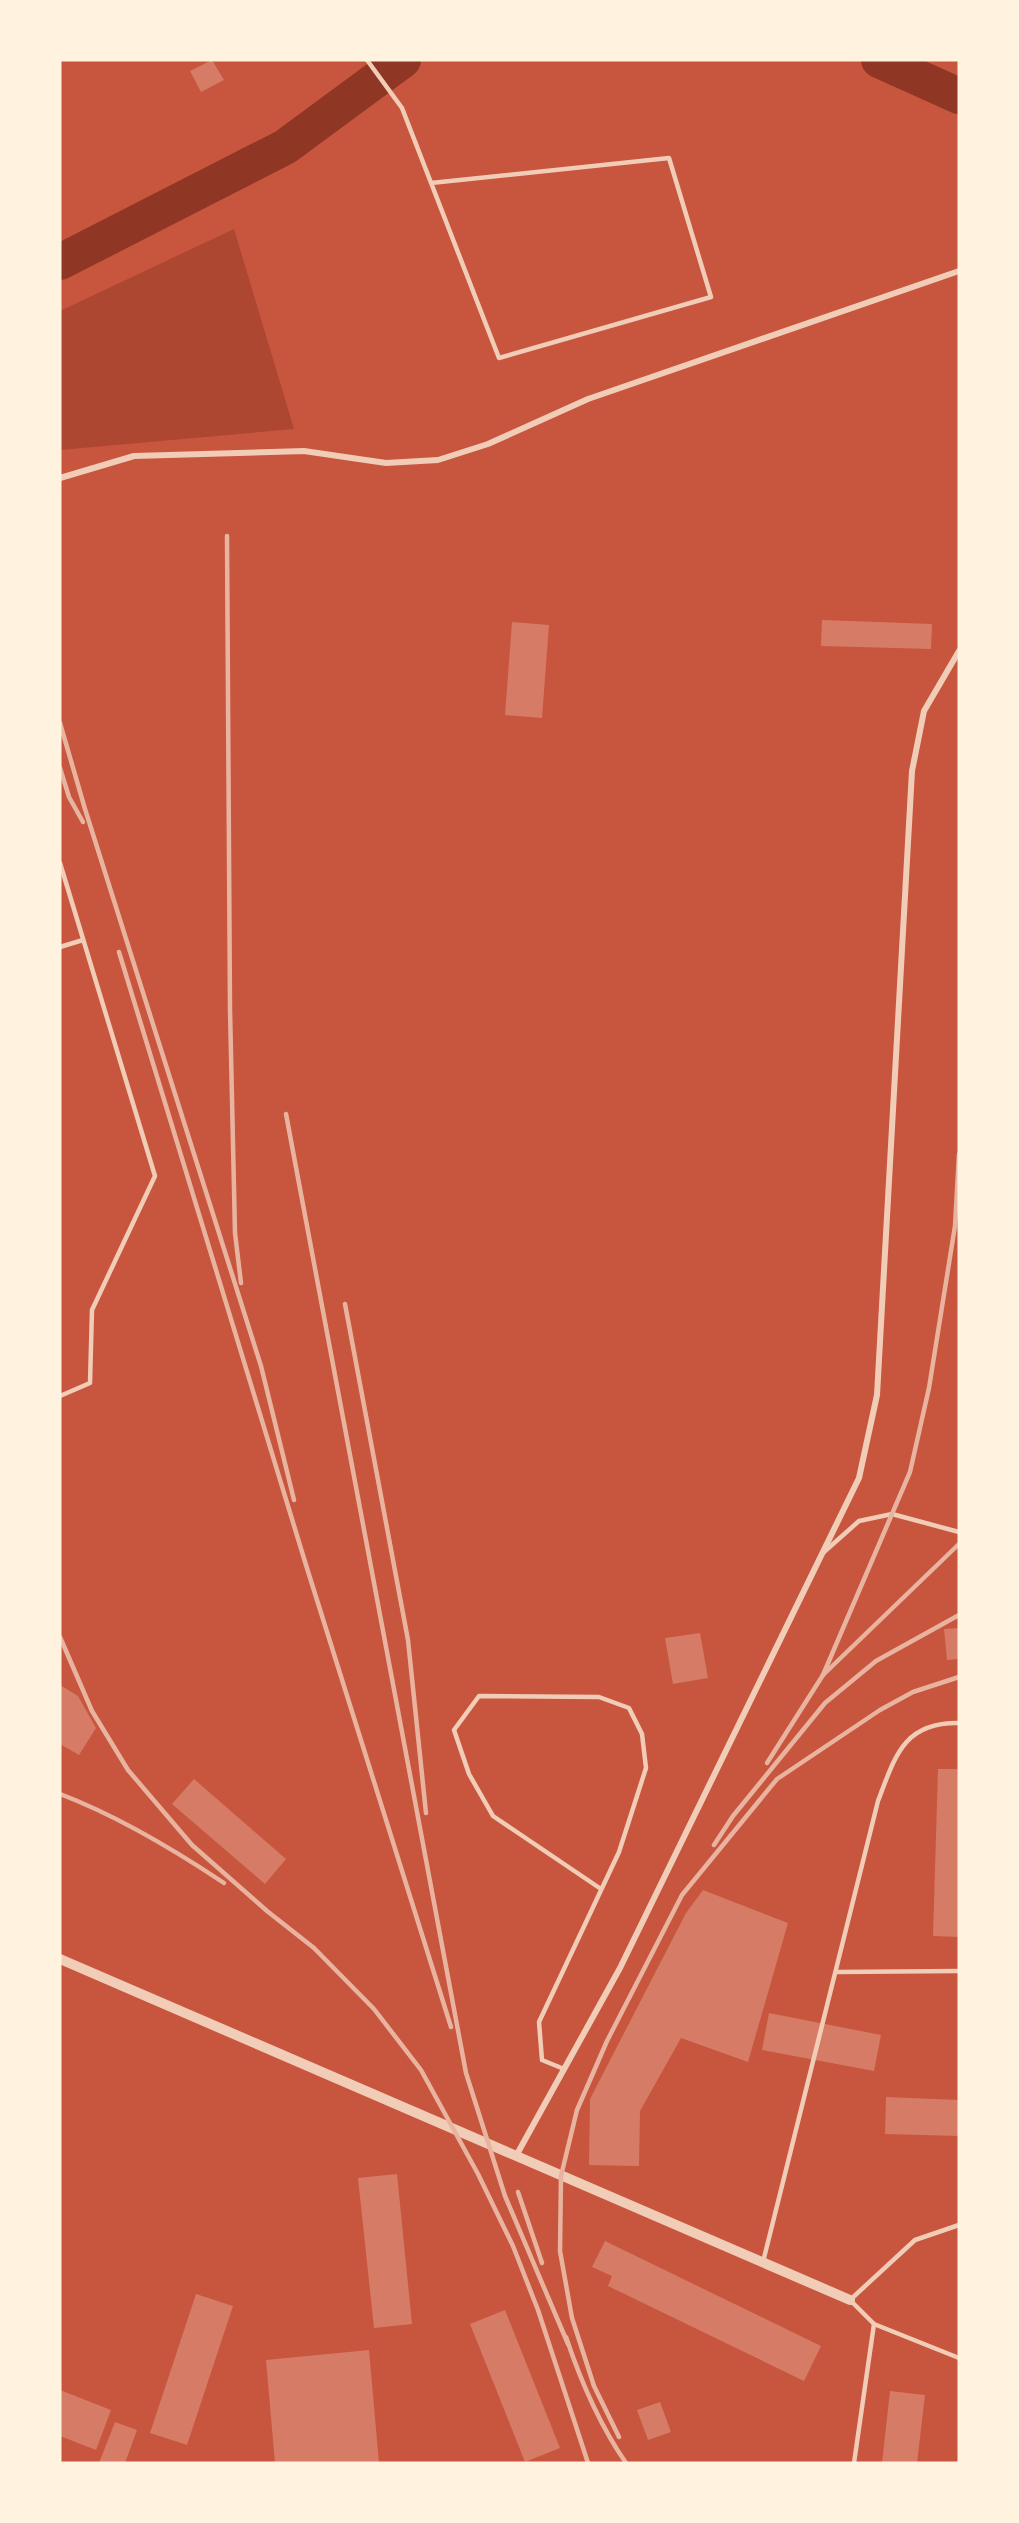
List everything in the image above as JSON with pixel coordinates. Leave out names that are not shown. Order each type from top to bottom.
[{"type":"street","points":[[60,478],[134,456],[304,451],[386,463],[438,459],[488,444],[588,399],[959,271]]},
{"type":"street","points":[[516,2156],[620,1968],[859,1478],[878,1395],[912,771],[924,711],[959,651]]},
{"type":"street","points":[[60,1959],[850,2300]]},
{"type":"lane","points":[[367,60],[402,108],[431,183],[499,358],[711,297],[669,158],[431,183]]},
{"type":"lane","points":[[60,863],[155,1176],[92,1310],[90,1383],[60,1396]]},
{"type":"lane","points":[[60,947],[83,940]]},
{"type":"lane","points":[[822,1554],[859,1521],[892,1514],[959,1532]]},
{"type":"lane","points":[[564,2069],[542,2060],[539,2022],[601,1889],[618,1852],[646,1767],[642,1734],[629,1708],[599,1697],[478,1696],[454,1730],[469,1774],[493,1816],[601,1889]]},
{"type":"lane","points":[[763,2262],[878,1801],[894,1757],[912,1735],[938,1723],[959,1723]]},
{"type":"lane","points":[[836,1972],[959,1971]]},
{"type":"lane","points":[[959,2225],[915,2240],[850,2300],[874,2324],[959,2358]]},
{"type":"lane","points":[[854,2463],[874,2324]]},
{"type":"shaded area","points":[[234,229],[294,429],[60,450],[60,311]]},
{"type":"building","points":[[212,60],[224,80],[201,92],[190,71]]},
{"type":"building","points":[[822,620],[932,624],[931,649],[821,646]]},
{"type":"building","points":[[512,622],[549,625],[542,718],[505,715]]},
{"type":"building","points":[[959,1628],[959,1659],[947,1660],[944,1629]]},
{"type":"building","points":[[700,1633],[708,1678],[673,1684],[665,1638]]},
{"type":"building","points":[[60,1685],[78,1696],[96,1728],[79,1755],[60,1744]]},
{"type":"building","points":[[938,1769],[959,1769],[959,1937],[933,1936]]},
{"type":"building","points":[[194,1779],[286,1859],[265,1884],[172,1804]]},
{"type":"building","points":[[703,1890],[788,1923],[748,2062],[681,2038],[640,2111],[639,2166],[589,2165],[590,2099],[686,1913]]},
{"type":"building","points":[[769,2013],[881,2035],[874,2071],[762,2050]]},
{"type":"building","points":[[886,2097],[959,2100],[959,2136],[885,2134]]},
{"type":"building","points":[[397,2174],[412,2324],[374,2328],[358,2178]]},
{"type":"building","points":[[605,2241],[821,2346],[804,2381],[608,2286],[612,2276],[592,2267]]},
{"type":"building","points":[[196,2294],[233,2306],[187,2445],[150,2433]]},
{"type":"building","points":[[505,2310],[560,2448],[525,2462],[470,2324]]},
{"type":"building","points":[[369,2350],[379,2463],[275,2463],[266,2360]]},
{"type":"building","points":[[60,2390],[111,2410],[96,2450],[60,2436]]},
{"type":"building","points":[[890,2391],[925,2395],[917,2463],[882,2463]]},
{"type":"building","points":[[660,2402],[671,2432],[648,2440],[637,2410]]},
{"type":"building","points":[[115,2422],[137,2430],[125,2463],[99,2463]]},
{"type":"waterway","points":[[60,262],[285,147],[403,60]]},
{"type":"waterway","points":[[879,60],[959,96]]},
{"type":"railway","points":[[227,536],[230,1009],[235,1233],[241,1283]]},
{"type":"railway","points":[[60,723],[261,1366],[294,1500]]},
{"type":"railway","points":[[60,768],[69,797],[83,822]]},
{"type":"railway","points":[[119,952],[306,1565],[451,2027]]},
{"type":"railway","points":[[286,1114],[466,2073],[505,2196],[568,2344]]},
{"type":"railway","points":[[823,1675],[910,1472],[929,1388],[955,1226],[959,1154]]},
{"type":"railway","points":[[345,1304],[408,1640],[426,1813]]},
{"type":"railway","points":[[767,1763],[823,1675],[959,1544]]},
{"type":"railway","points":[[714,1845],[733,1816],[825,1703],[876,1661],[959,1615]]},
{"type":"railway","points":[[60,1637],[92,1711],[128,1770],[192,1845],[267,1911],[314,1948],[374,2009],[421,2070],[478,2174],[513,2246],[538,2310],[588,2463]]},
{"type":"railway","points":[[619,2437],[594,2386],[572,2318],[560,2251],[561,2176],[577,2110],[607,2041],[682,1895],[777,1779],[880,1710],[913,1692],[959,1677]]},
{"type":"railway","points":[[60,1794],[103,1812],[145,1834],[224,1883]]},
{"type":"railway","points":[[518,2192],[542,2263]]},
{"type":"railway","points":[[566,2337],[592,2402],[607,2433],[626,2463]]}]
